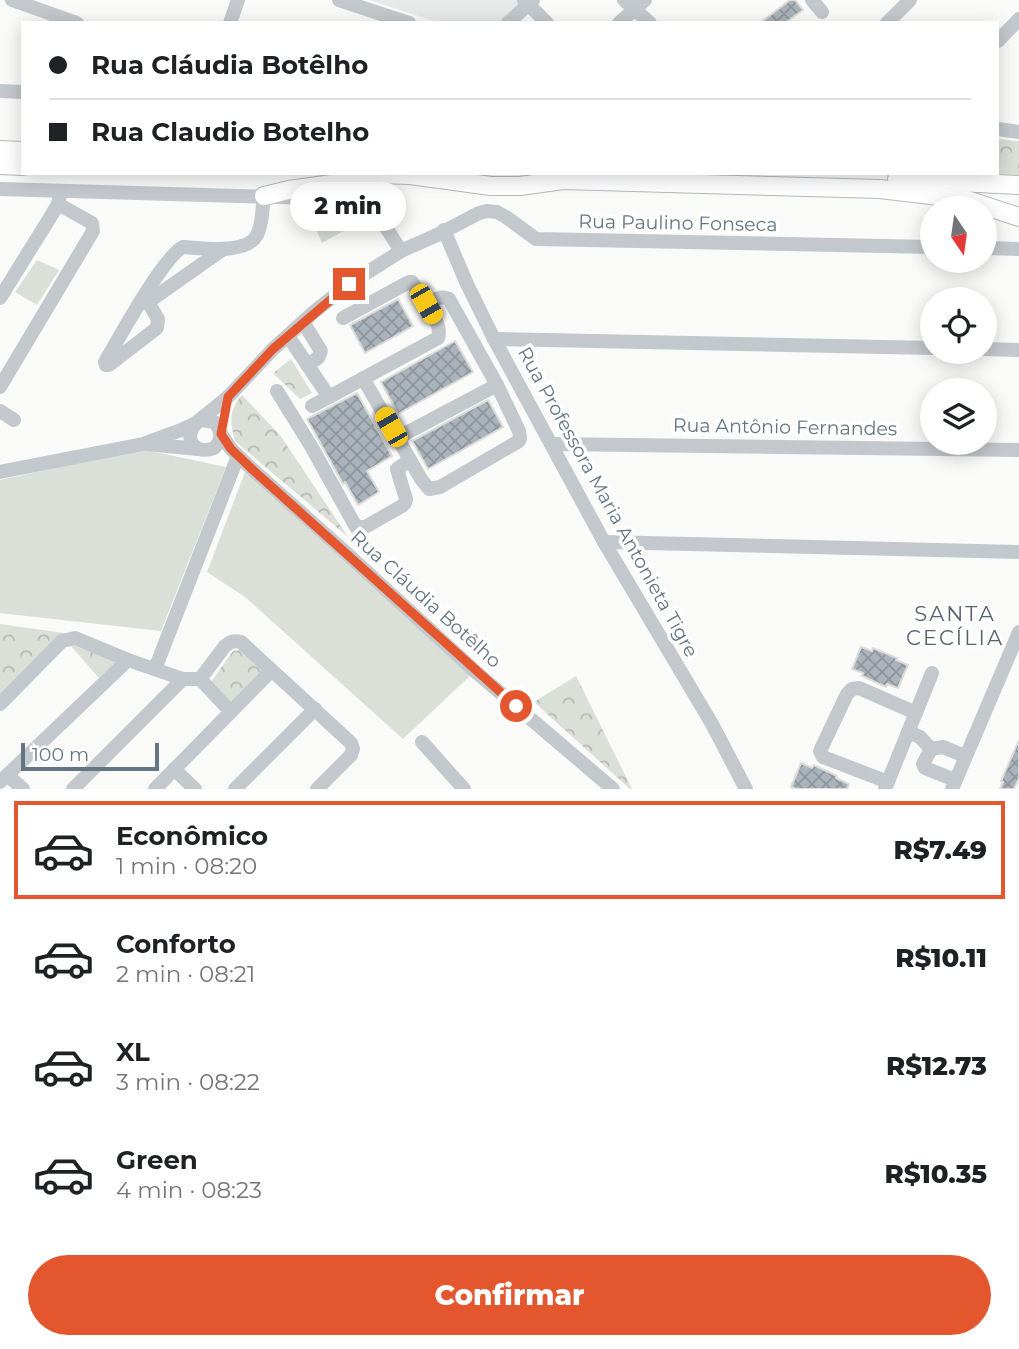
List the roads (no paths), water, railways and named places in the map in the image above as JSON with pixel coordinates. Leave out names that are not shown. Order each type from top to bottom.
[{"type":"main road","points":[[0,150],[21,151]]},
{"type":"main road","points":[[0,165],[21,166]]},
{"type":"main road","points":[[264,196],[388,175]]},
{"type":"main road","points":[[409,175],[491,186],[520,186],[564,180],[880,189],[964,200],[1019,217]]},
{"type":"main road","points":[[457,182],[477,181],[485,175]]},
{"type":"main road","points":[[741,175],[1019,185]]},
{"type":"street","points":[[12,0],[71,21]]},
{"type":"street","points":[[231,21],[238,0]]},
{"type":"street","points":[[812,0],[822,12]]},
{"type":"street","points":[[889,21],[910,0]]},
{"type":"street","points":[[343,1],[403,21]]},
{"type":"street","points":[[510,21],[529,2],[545,21]]},
{"type":"street","points":[[620,21],[634,3],[648,21]]},
{"type":"street","points":[[999,40],[1019,19]]},
{"type":"street","points":[[0,91],[21,92]]},
{"type":"street","points":[[999,129],[1019,132]]},
{"type":"street","points":[[0,188],[60,197],[264,196],[345,199],[366,204],[378,215],[401,251]]},
{"type":"street","points":[[222,250],[145,300],[177,250],[183,247],[222,250],[246,244],[254,239],[260,227],[264,196]]},
{"type":"street","points":[[0,298],[60,197]]},
{"type":"street","points":[[0,387],[93,231],[92,223],[60,197]]},
{"type":"street","name":"Rua Paulino Fonseca","points":[[441,233],[487,211],[506,217],[536,239],[920,247]]},
{"type":"street","points":[[228,397],[220,439],[214,448],[201,450],[192,444],[191,430],[228,397],[273,349],[349,284],[401,251],[441,233]]},
{"type":"street","name":"Rua Professora Maria Antonieta Tigre","points":[[441,233],[494,339],[604,542],[712,724],[746,789]]},
{"type":"street","points":[[998,248],[1019,248]]},
{"type":"street","points":[[312,406],[438,338],[440,333],[412,282],[343,318]]},
{"type":"street","points":[[363,378],[429,489],[440,487],[519,441],[519,431],[497,385],[449,299],[439,297],[426,304]]},
{"type":"street","points":[[303,322],[321,351],[318,358],[307,365]]},
{"type":"street","points":[[288,336],[329,397]]},
{"type":"street","points":[[494,339],[920,348]]},
{"type":"street","points":[[997,349],[1019,350]]},
{"type":"street","points":[[397,438],[497,385]]},
{"type":"street","points":[[277,391],[356,527],[365,527],[405,503],[397,469],[410,460]]},
{"type":"street","points":[[0,411],[14,420]]},
{"type":"street","points":[[0,472],[143,444],[202,420],[208,420],[218,426],[241,463],[159,670]]},
{"type":"street","name":"Rua Cláudia Botêlho","points":[[143,444],[201,450],[241,463],[344,551],[477,673],[613,789]]},
{"type":"street","name":"Rua Antônio Fernandes","points":[[551,444],[1019,450]]},
{"type":"street","points":[[604,542],[1019,552]]},
{"type":"street","points":[[931,749],[923,766],[953,784],[1019,632]]},
{"type":"street","points":[[0,704],[62,641],[75,638],[183,679],[200,679],[231,712]]},
{"type":"street","points":[[200,679],[225,646],[230,642],[241,642],[315,709],[351,743],[353,749],[351,755],[317,789]]},
{"type":"street","points":[[23,789],[4,778],[128,660]]},
{"type":"street","points":[[155,789],[271,671]]},
{"type":"street","points":[[916,713],[859,688],[852,689],[847,694],[820,751],[823,757],[886,786],[908,732],[916,713],[932,674]]},
{"type":"street","points":[[73,789],[183,679]]},
{"type":"street","points":[[235,789],[315,709]]},
{"type":"street","points":[[908,732],[920,737],[931,749]]},
{"type":"street","points":[[422,742],[464,789]]},
{"type":"street","points":[[931,749],[943,747],[965,755]]},
{"type":"street","points":[[174,769],[195,789]]},
{"type":"district","name":"SANTA CECÍLIA","points":[[955,625]]}]
